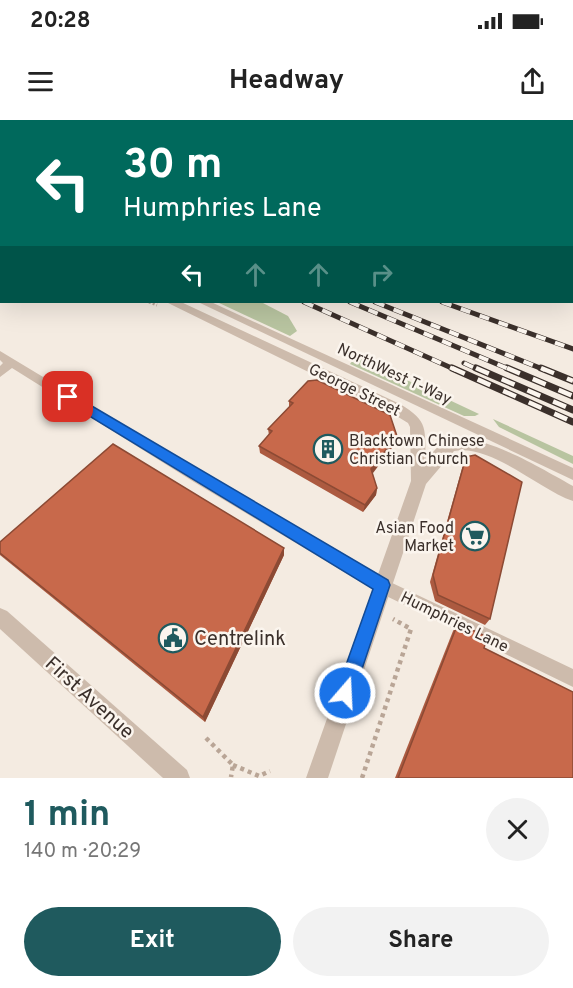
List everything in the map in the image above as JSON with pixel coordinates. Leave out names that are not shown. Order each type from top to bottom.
[{"type":"street","name":"George Street","points":[[174,303],[395,408],[413,419],[419,434],[419,481]]},
{"type":"street","points":[[316,778],[419,481],[446,449],[458,444],[469,445],[499,456],[573,494]]},
{"type":"street","name":"First Avenue","points":[[0,617],[179,778]]},
{"type":"lane","name":"NorthWest T-Way","points":[[205,303],[573,474]]},
{"type":"lane","points":[[0,373],[6,358]]},
{"type":"lane","name":"Humphries Lane","points":[[6,358],[200,478],[382,585],[573,678]]},
{"type":"path","points":[[362,778],[411,629],[374,608]]},
{"type":"path","points":[[206,738],[233,765],[259,776],[270,771]]},
{"type":"path","points":[[231,777],[233,765]]},
{"type":"green space","points":[[219,303],[263,303],[288,316],[297,331],[290,336]]},
{"type":"green space","points":[[356,356],[479,414],[464,416],[350,364]]},
{"type":"green space","points":[[493,419],[573,456],[573,464],[499,427]]},
{"type":"building","name":"Blacktown Chinese Christian Church","points":[[317,380],[390,415],[397,436],[371,469],[377,488],[365,505],[259,446],[272,431],[268,429],[293,403],[289,401],[308,381]]},
{"type":"building","name":"Centrelink","points":[[113,444],[284,548],[203,717],[0,553],[0,542]]},
{"type":"building","name":"Asian Food Market","points":[[475,455],[522,482],[490,619],[438,595],[433,575],[466,457]]},
{"type":"building","points":[[458,623],[487,637],[484,648],[573,692],[573,778],[398,778]]},
{"type":"railway","points":[[306,303],[456,370]]},
{"type":"railway","points":[[352,303],[511,370]]},
{"type":"railway","points":[[378,303],[545,370]]},
{"type":"railway","points":[[445,303],[573,349]]},
{"type":"railway","points":[[464,363],[479,370]]},
{"type":"railway","points":[[452,368],[573,422]]},
{"type":"railway","points":[[476,368],[573,410]]},
{"type":"railway","points":[[507,368],[573,396]]},
{"type":"railway","points":[[541,368],[573,381]]},
{"type":"place","name":"Blacktown Chinese Christian Church","points":[[328,449]]},
{"type":"place","name":"Asian Food Market","points":[[475,536]]},
{"type":"place","name":"Centrelink","points":[[173,638]]},
{"type":"route","points":[[68,397],[382,585],[345,693]]}]
